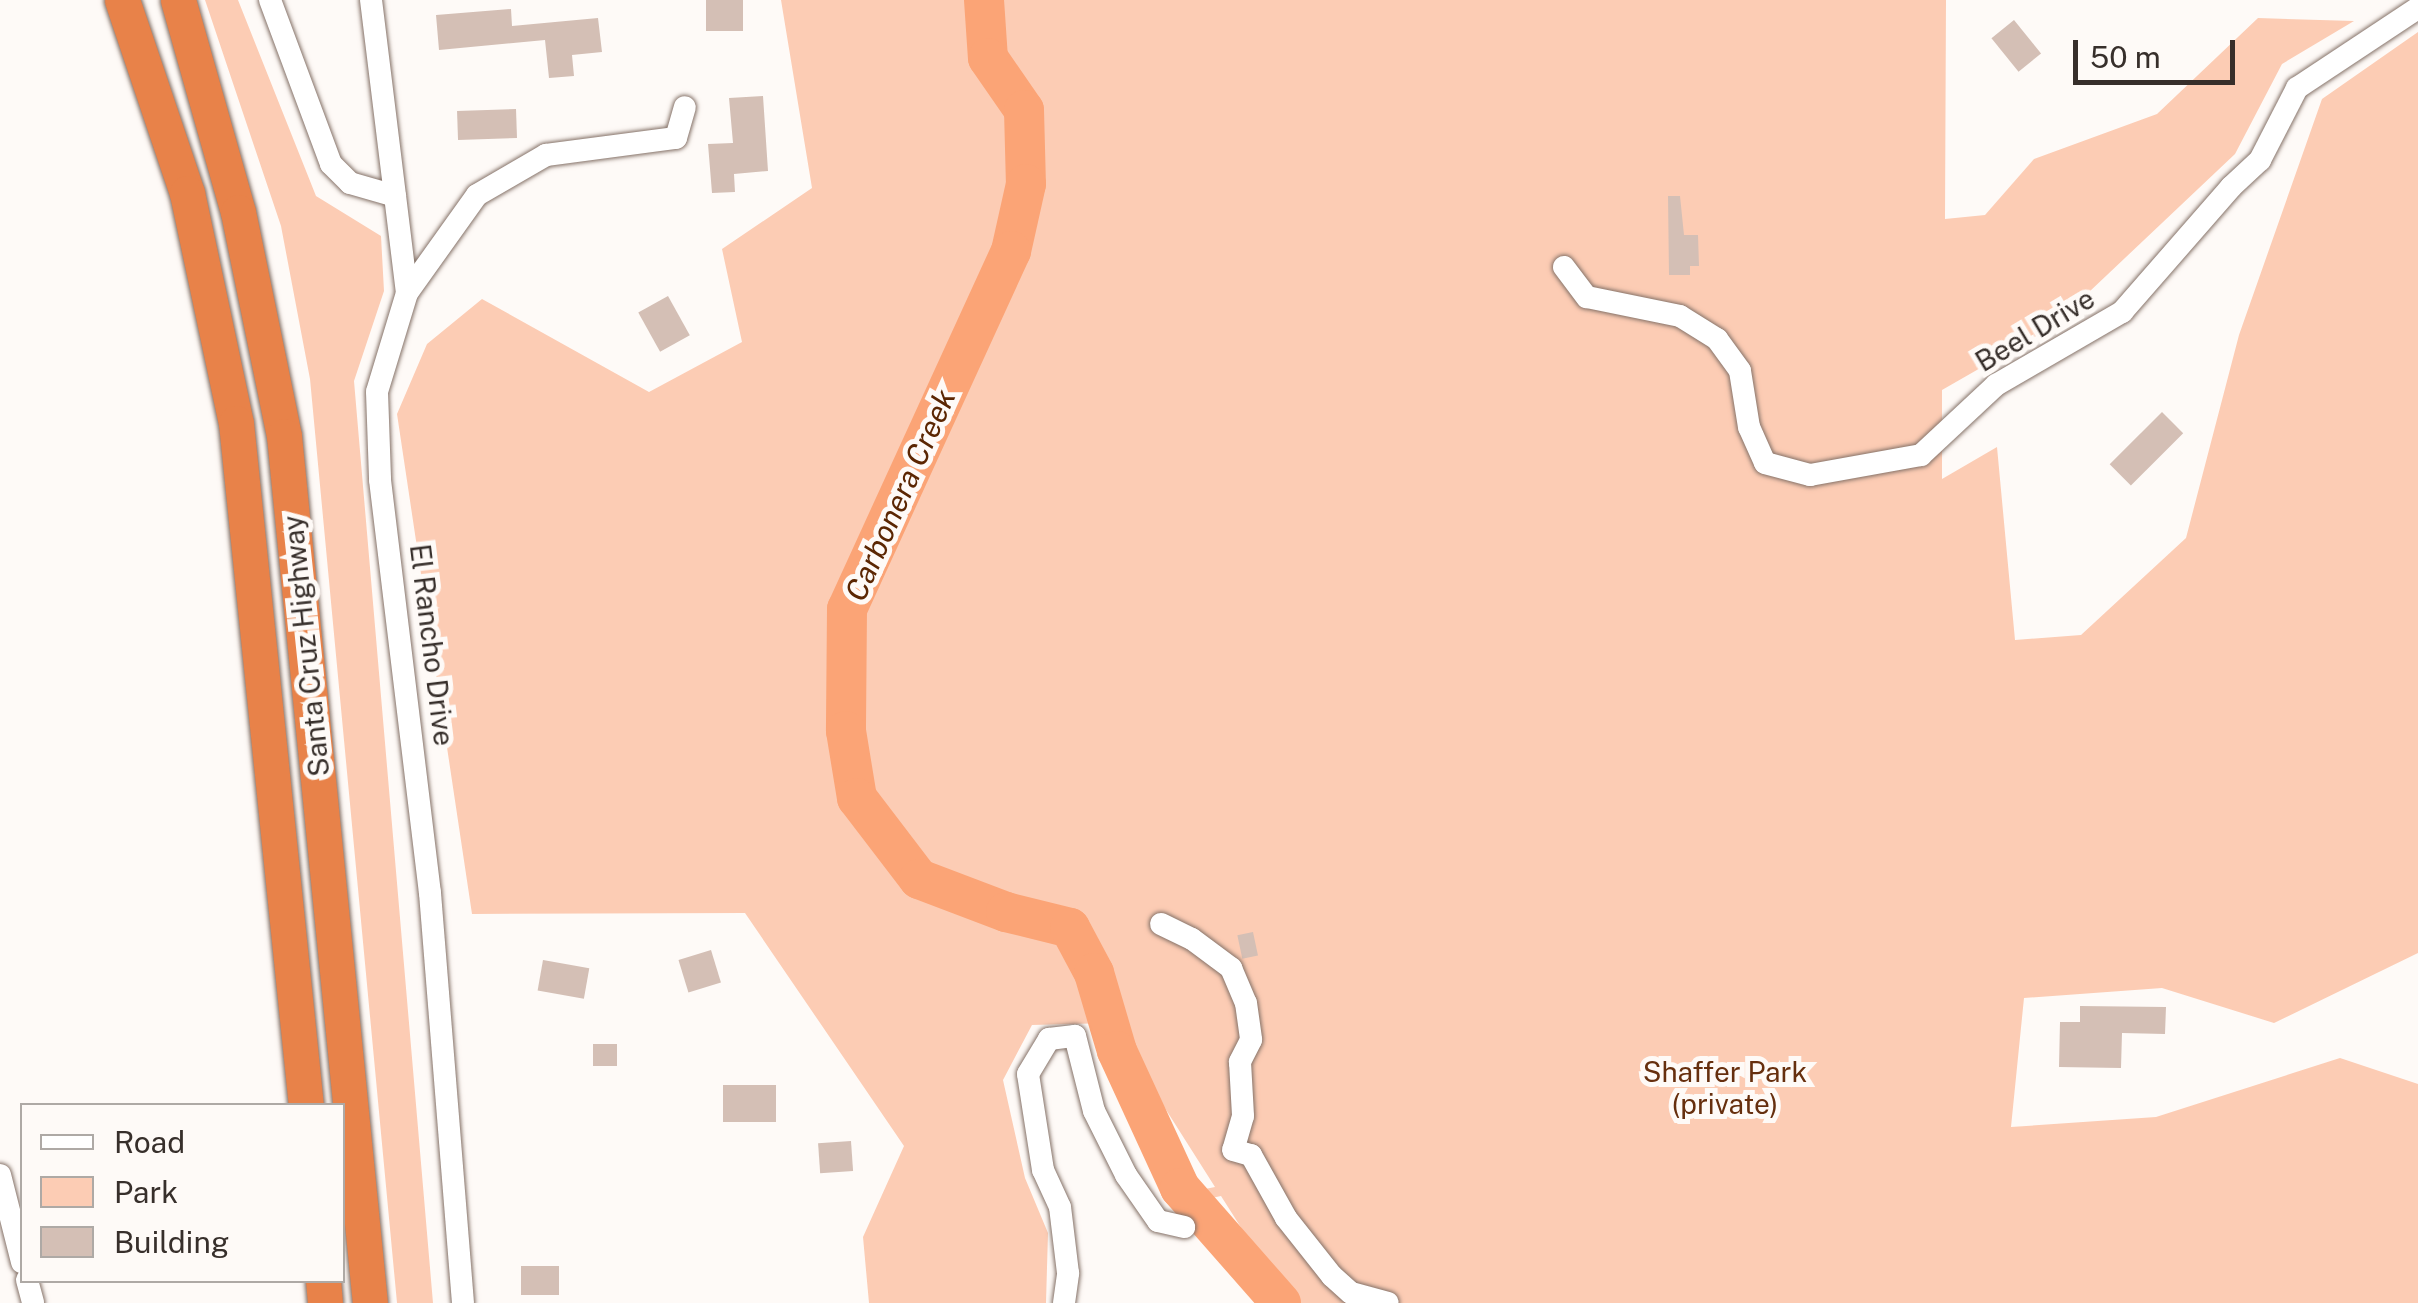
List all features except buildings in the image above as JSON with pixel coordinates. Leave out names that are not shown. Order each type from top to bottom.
[{"type":"highway","name":"Santa Cruz Highway","points":[[122,0],[186,192],[236,423],[306,1103]]},
{"type":"highway","name":"Santa Cruz Highway","points":[[178,0],[246,242],[282,422],[370,1303]]},
{"type":"street","points":[[270,0],[330,164],[350,182],[395,196]]},
{"type":"street","name":"El Rancho Drive","points":[[370,0],[407,293],[377,392],[380,480],[430,893],[463,1303]]},
{"type":"street","name":"Beel Drive","points":[[1564,267],[1587,297],[1680,316],[1717,339],[1740,372],[1749,427],[1766,463],[1810,475],[1921,455],[1996,385],[2122,312],[2230,187],[2260,160],[2297,88],[2418,8]]},
{"type":"street","points":[[407,293],[478,195],[546,155],[676,138],[685,107]]},
{"type":"street","points":[[1161,924],[1192,939],[1231,968],[1246,1003],[1251,1040],[1240,1062],[1243,1116],[1233,1150],[1251,1155],[1286,1218],[1332,1276],[1351,1293],[1388,1303]]},
{"type":"street","points":[[1064,1303],[1068,1273],[1060,1207],[1043,1170],[1028,1074],[1050,1039],[1075,1036],[1094,1111],[1126,1176],[1158,1221],[1184,1227]]},
{"type":"street","points":[[0,1174],[20,1254]]},
{"type":"green space","points":[[205,0],[238,0],[316,196],[381,236],[384,291],[354,381],[433,1303],[397,1303],[310,379],[281,226]]},
{"type":"green space","name":"Shaffer Park (private)","points":[[781,0],[1946,0],[1945,219],[1985,215],[2034,159],[2157,114],[2258,18],[2354,21],[2282,64],[2235,154],[2052,327],[1942,390],[1942,479],[1997,447],[2015,640],[2081,635],[2186,538],[2239,335],[2322,99],[2418,32],[2418,953],[2274,1023],[2162,988],[2024,998],[2011,1127],[2156,1117],[2340,1058],[2418,1084],[2418,1303],[1289,1303],[1221,1196],[1207,1199],[1200,1190],[1215,1187],[1111,1023],[1032,1025],[1003,1080],[1025,1178],[1048,1233],[1046,1303],[869,1303],[863,1237],[904,1146],[745,913],[472,914],[397,414],[427,344],[482,299],[649,392],[742,342],[722,249],[812,188]]},
{"type":"waterway","name":"Carbonera Creek","points":[[984,0],[988,58],[1024,110],[1026,184],[1011,251],[847,609],[846,731],[857,798],[919,879],[1006,912],[1070,928],[1094,973],[1117,1051],[1180,1188],[1281,1303]]}]
